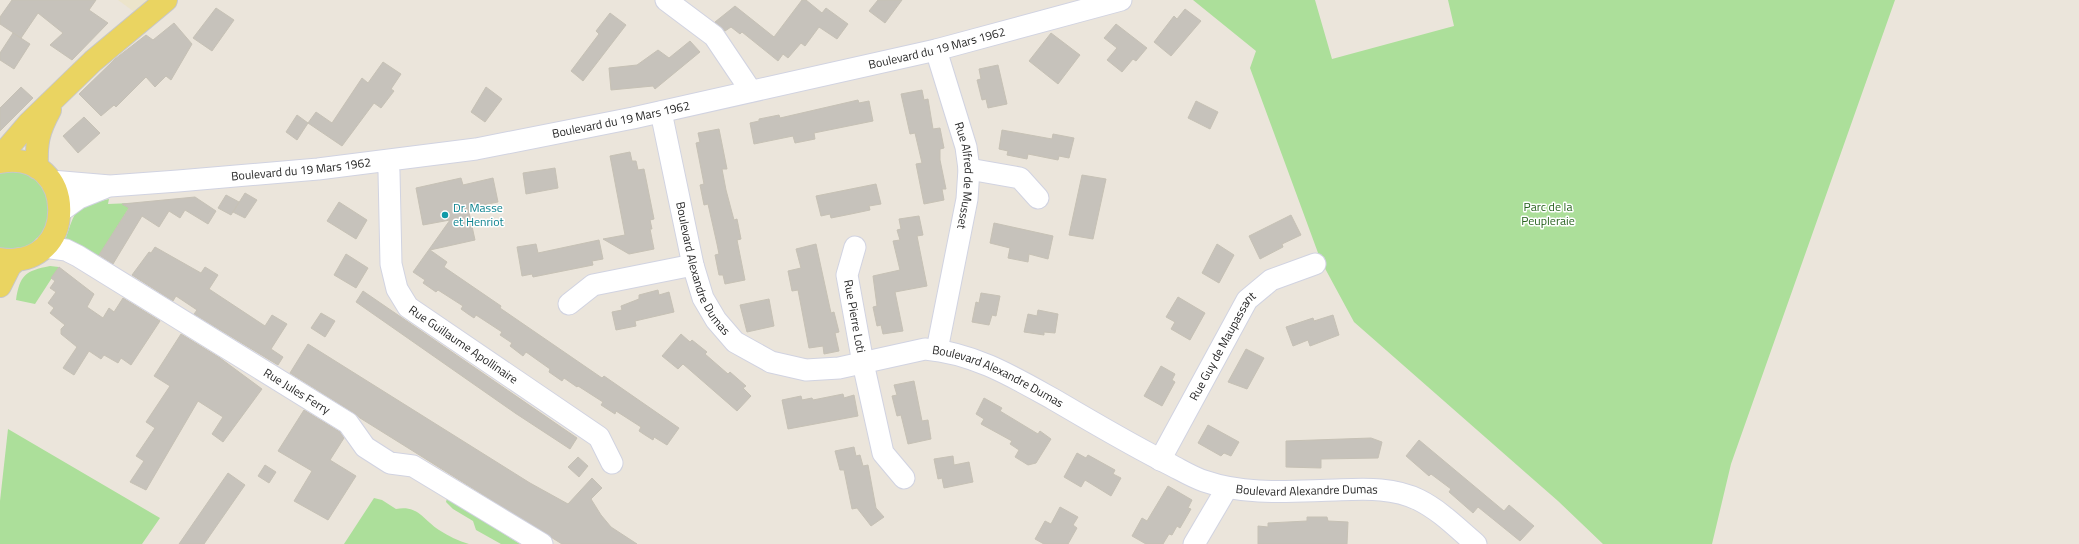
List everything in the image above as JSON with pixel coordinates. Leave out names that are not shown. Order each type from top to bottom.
[{"type":"main road","points":[[0,157],[29,123],[92,61],[166,0]]},
{"type":"main road","points":[[0,286],[10,266],[9,259],[32,255],[44,247],[56,232],[61,212],[59,196],[44,174],[36,147],[39,133],[58,95]]},
{"type":"main road","points":[[0,162],[16,161],[44,174]]},
{"type":"street","points":[[666,0],[714,36],[751,91]]},
{"type":"street","name":"Boulevard du 19 Mars 1962","points":[[44,174],[110,186],[387,162],[476,149],[661,112],[936,50],[1121,0]]},
{"type":"street","name":"Rue Alfred de Musset","points":[[936,50],[966,147],[969,170],[967,199],[937,350]]},
{"type":"street","name":"Boulevard Alexandre Dumas","points":[[661,112],[693,265],[702,298],[716,320],[735,342],[771,362],[806,370],[839,368],[925,349],[937,350],[975,359],[1014,377],[1160,460],[1203,481],[1227,488],[1259,492],[1358,489],[1392,491],[1418,500],[1439,513],[1476,544]]},
{"type":"street","name":"Rue Guillaume Apollinaire","points":[[387,162],[389,172],[391,264],[397,289],[408,307],[599,437],[612,463]]},
{"type":"street","points":[[969,170],[1020,178],[1038,198]]},
{"type":"street","name":"Boulevard du 19 Mars 1962","points":[[61,212],[79,198],[110,186]]},
{"type":"street","name":"Rue Jules Ferry","points":[[44,247],[66,250],[78,256],[348,423],[365,447],[390,463],[413,466],[542,544]]},
{"type":"street","name":"Rue Pierre Loti","points":[[855,247],[847,275],[863,363],[884,453],[904,478]]},
{"type":"street","name":"Rue Guy de Maupassant","points":[[1160,460],[1247,300],[1271,280],[1315,264]]},
{"type":"street","points":[[569,304],[593,285],[693,265]]},
{"type":"street","points":[[1194,544],[1227,488]]},
{"type":"shaded area","points":[[118,0],[166,0],[144,19]]},
{"type":"green space","name":"Parc de la Peupleraie","points":[[1193,0],[1315,0],[1332,59],[1454,26],[1448,0],[1895,0],[1731,464],[1712,544],[1603,544],[1558,501],[1354,322],[1321,261],[1250,68],[1256,51]]},
{"type":"green space","points":[[0,171],[25,173],[35,179],[43,188],[47,199],[49,211],[47,223],[43,233],[35,242],[22,248],[0,250]]},
{"type":"green space","points":[[109,199],[108,204],[132,203],[98,257],[65,241],[78,211],[89,204]]},
{"type":"green space","points":[[50,266],[59,267],[35,304],[16,300],[19,285],[29,272]]},
{"type":"green space","points":[[8,429],[160,518],[142,544],[0,544],[0,501]]},
{"type":"green space","points":[[374,498],[382,500],[396,509],[404,508],[415,511],[442,532],[469,544],[344,544]]},
{"type":"green space","points":[[447,498],[520,544],[501,544],[476,530],[473,521],[453,509],[446,502]]},
{"type":"building","points":[[12,0],[96,0],[89,10],[108,23],[72,60],[50,45],[63,33],[38,13],[21,38],[0,24],[0,17]]},
{"type":"building","points":[[802,0],[806,0],[822,13],[826,8],[848,24],[837,39],[819,27],[805,46],[801,43],[788,58],[783,54],[778,61],[742,32],[740,34],[731,27],[725,31],[715,22],[735,6],[774,37]]},
{"type":"building","points":[[878,0],[902,0],[885,23],[869,11]]},
{"type":"building","points":[[216,8],[234,20],[212,51],[193,38]]},
{"type":"building","points":[[1185,9],[1201,21],[1171,56],[1154,42],[1174,16],[1177,19]]},
{"type":"building","points":[[610,13],[626,25],[583,81],[571,71],[599,34],[596,31]]},
{"type":"building","points":[[174,23],[192,44],[171,80],[166,76],[155,87],[146,77],[116,107],[114,105],[101,116],[79,94],[115,59],[146,35],[153,40]]},
{"type":"building","points":[[1116,24],[1147,48],[1136,61],[1133,59],[1122,72],[1107,60],[1117,48],[1104,38]]},
{"type":"building","points":[[13,33],[30,44],[14,69],[0,60],[0,53]]},
{"type":"building","points":[[1051,33],[1080,55],[1058,84],[1029,61]]},
{"type":"building","points":[[690,41],[700,52],[655,89],[653,86],[611,90],[609,68],[637,65],[658,50],[669,58]]},
{"type":"building","points":[[383,62],[401,74],[391,89],[394,91],[381,108],[374,103],[342,146],[308,123],[316,112],[332,123],[362,78],[368,83]]},
{"type":"building","points":[[998,65],[1007,104],[988,108],[986,99],[982,100],[977,80],[981,79],[979,69]]},
{"type":"building","points":[[21,87],[33,98],[0,131],[0,108]]},
{"type":"building","points":[[486,87],[502,99],[485,122],[471,112]]},
{"type":"building","points":[[922,90],[924,100],[928,99],[933,129],[940,128],[944,148],[940,149],[940,160],[946,189],[942,189],[944,200],[924,204],[916,164],[922,163],[915,133],[910,134],[901,94]]},
{"type":"building","points":[[858,100],[859,103],[869,101],[873,121],[814,133],[815,139],[795,143],[793,136],[754,144],[750,123],[759,121],[759,119],[779,115],[780,118]]},
{"type":"building","points":[[1196,101],[1218,112],[1210,129],[1188,118]]},
{"type":"building","points":[[297,115],[308,123],[297,140],[286,132]]},
{"type":"building","points":[[84,117],[100,133],[78,153],[63,136]]},
{"type":"building","points":[[719,129],[727,169],[722,169],[734,220],[737,219],[741,239],[737,240],[745,280],[725,284],[723,275],[719,275],[715,255],[719,254],[708,204],[704,205],[700,185],[704,184],[696,143],[700,142],[698,133]]},
{"type":"building","points":[[1002,130],[1052,139],[1053,134],[1074,138],[1069,158],[1059,156],[1058,160],[1028,154],[1027,159],[1007,155],[1008,151],[999,149]]},
{"type":"building","points":[[630,152],[632,161],[636,161],[638,170],[644,169],[654,219],[650,220],[652,229],[650,229],[654,249],[629,254],[603,239],[625,235],[610,156]]},
{"type":"building","points":[[555,168],[558,188],[526,194],[523,173]]},
{"type":"building","points":[[1082,175],[1106,179],[1093,239],[1069,235]]},
{"type":"building","points":[[461,178],[463,185],[493,178],[498,202],[468,208],[475,240],[430,250],[447,262],[444,267],[501,306],[500,308],[602,378],[604,376],[679,428],[667,445],[654,437],[653,440],[645,435],[639,431],[641,427],[616,411],[615,414],[601,405],[603,402],[578,386],[577,387],[564,378],[562,381],[549,372],[550,369],[526,352],[523,356],[510,346],[512,343],[500,335],[502,332],[476,315],[474,318],[468,314],[461,309],[463,306],[438,290],[436,292],[423,283],[425,280],[413,272],[450,220],[423,225],[416,188]]},
{"type":"building","points":[[876,184],[881,204],[869,206],[870,210],[831,218],[830,214],[821,216],[816,196]]},
{"type":"building","points":[[245,193],[257,200],[245,218],[233,212]]},
{"type":"building","points":[[226,195],[239,202],[231,215],[218,208]]},
{"type":"building","points":[[195,197],[216,211],[208,224],[185,210],[180,218],[169,211],[159,227],[142,216],[113,264],[99,255],[129,208],[122,204]]},
{"type":"building","points":[[339,202],[367,220],[356,239],[327,221]]},
{"type":"building","points":[[1291,215],[1301,235],[1282,244],[1283,247],[1260,259],[1249,236]]},
{"type":"building","points":[[919,216],[923,235],[917,236],[927,286],[895,292],[903,331],[883,334],[881,325],[877,326],[873,307],[877,306],[873,276],[900,270],[893,241],[900,240],[897,230],[901,229],[899,219]]},
{"type":"building","points":[[994,223],[1053,236],[1048,259],[1029,254],[1028,262],[1008,258],[1010,248],[990,243]]},
{"type":"building","points":[[599,240],[603,259],[592,261],[593,265],[533,277],[532,274],[522,276],[517,247],[536,244],[538,253]]},
{"type":"building","points":[[816,244],[831,313],[834,312],[839,332],[835,333],[839,351],[824,354],[823,346],[809,348],[798,290],[792,291],[788,271],[801,268],[796,249]]},
{"type":"building","points":[[1217,244],[1234,255],[1219,283],[1202,273]]},
{"type":"building","points":[[155,247],[201,273],[205,267],[218,275],[209,289],[265,326],[272,315],[287,324],[271,349],[283,357],[278,365],[194,314],[197,310],[176,296],[173,301],[132,275],[149,252],[151,253]]},
{"type":"building","points":[[346,254],[368,268],[356,288],[334,275]]},
{"type":"building","points":[[59,267],[94,294],[87,307],[103,318],[109,308],[114,312],[123,298],[160,321],[131,365],[121,358],[118,363],[104,355],[101,359],[89,351],[74,375],[63,368],[77,347],[61,334],[61,329],[65,325],[50,313],[54,308],[48,303],[56,292],[50,288],[55,281],[51,278]]},
{"type":"building","points":[[658,290],[659,295],[669,292],[674,312],[635,321],[636,326],[616,330],[612,312],[622,310],[621,306],[639,299],[639,295]]},
{"type":"building","points":[[363,291],[577,438],[570,449],[515,413],[356,302]]},
{"type":"building","points":[[981,293],[1000,296],[996,316],[992,315],[989,325],[972,322],[976,302],[979,303]]},
{"type":"building","points":[[1178,297],[1205,313],[1190,340],[1171,329],[1175,322],[1166,317]]},
{"type":"building","points":[[769,299],[774,326],[747,332],[740,305]]},
{"type":"building","points":[[1038,310],[1058,314],[1055,333],[1044,332],[1044,335],[1024,332],[1028,314],[1037,316]]},
{"type":"building","points":[[321,313],[335,321],[325,337],[311,328]]},
{"type":"building","points":[[1333,315],[1339,335],[1310,346],[1308,340],[1293,346],[1286,327],[1313,318],[1314,321]]},
{"type":"building","points":[[181,334],[220,358],[262,389],[223,442],[212,434],[223,417],[198,401],[146,490],[130,482],[144,461],[136,456],[155,428],[146,422],[170,386],[154,376]]},
{"type":"building","points":[[681,334],[690,342],[692,340],[707,352],[705,354],[728,374],[730,372],[746,386],[743,388],[751,396],[737,411],[683,364],[678,369],[662,356]]},
{"type":"building","points":[[308,344],[530,483],[568,504],[592,478],[602,488],[591,499],[601,515],[611,527],[637,544],[562,544],[290,373]]},
{"type":"building","points":[[1246,349],[1264,358],[1247,389],[1228,382]]},
{"type":"building","points":[[1161,366],[1175,374],[1172,380],[1175,382],[1162,406],[1144,396]]},
{"type":"building","points":[[914,381],[922,421],[928,420],[931,439],[908,444],[901,415],[897,416],[892,396],[897,395],[894,385]]},
{"type":"building","points":[[843,394],[844,398],[854,395],[858,416],[788,429],[782,400],[801,396],[802,400],[812,398],[813,400]]},
{"type":"building","points":[[984,398],[1002,408],[1000,411],[1038,434],[1040,431],[1051,439],[1036,463],[1028,465],[1015,457],[1019,450],[1010,444],[1012,441],[981,424],[984,419],[976,414]]},
{"type":"building","points":[[304,410],[340,432],[344,438],[330,460],[356,476],[328,520],[294,501],[312,471],[278,451]]},
{"type":"building","points":[[1208,425],[1239,442],[1231,456],[1224,453],[1221,456],[1198,443]]},
{"type":"building","points":[[1371,438],[1382,442],[1378,458],[1321,459],[1321,468],[1286,467],[1286,441]]},
{"type":"building","points":[[1419,440],[1504,511],[1509,505],[1534,526],[1520,541],[1478,507],[1473,513],[1449,492],[1451,489],[1431,474],[1429,476],[1406,456]]},
{"type":"building","points":[[854,447],[856,456],[860,455],[863,466],[868,465],[876,508],[884,517],[871,526],[857,508],[852,509],[844,470],[840,470],[835,451]]},
{"type":"building","points":[[1077,453],[1086,458],[1088,455],[1115,470],[1113,474],[1121,478],[1111,496],[1085,480],[1081,487],[1064,477]]},
{"type":"building","points":[[953,456],[954,465],[969,462],[973,482],[944,488],[942,478],[938,479],[934,459]]},
{"type":"building","points":[[578,457],[588,466],[579,477],[568,467]]},
{"type":"building","points":[[265,465],[276,472],[269,483],[258,476]]},
{"type":"building","points":[[228,473],[245,485],[204,544],[179,544]]},
{"type":"building","points":[[1168,486],[1192,500],[1188,508],[1191,509],[1180,528],[1177,526],[1172,535],[1169,534],[1163,544],[1146,544],[1132,536],[1142,518],[1147,521]]},
{"type":"building","points":[[1060,507],[1078,517],[1073,525],[1077,528],[1068,544],[1044,544],[1035,539],[1045,521],[1051,524]]},
{"type":"building","points":[[1307,517],[1327,517],[1328,521],[1348,522],[1347,544],[1258,544],[1258,526],[1268,527],[1268,523],[1307,521]]},
{"type":"place","name":"Dr. Masse et Henriot","points":[[445,215]]}]
